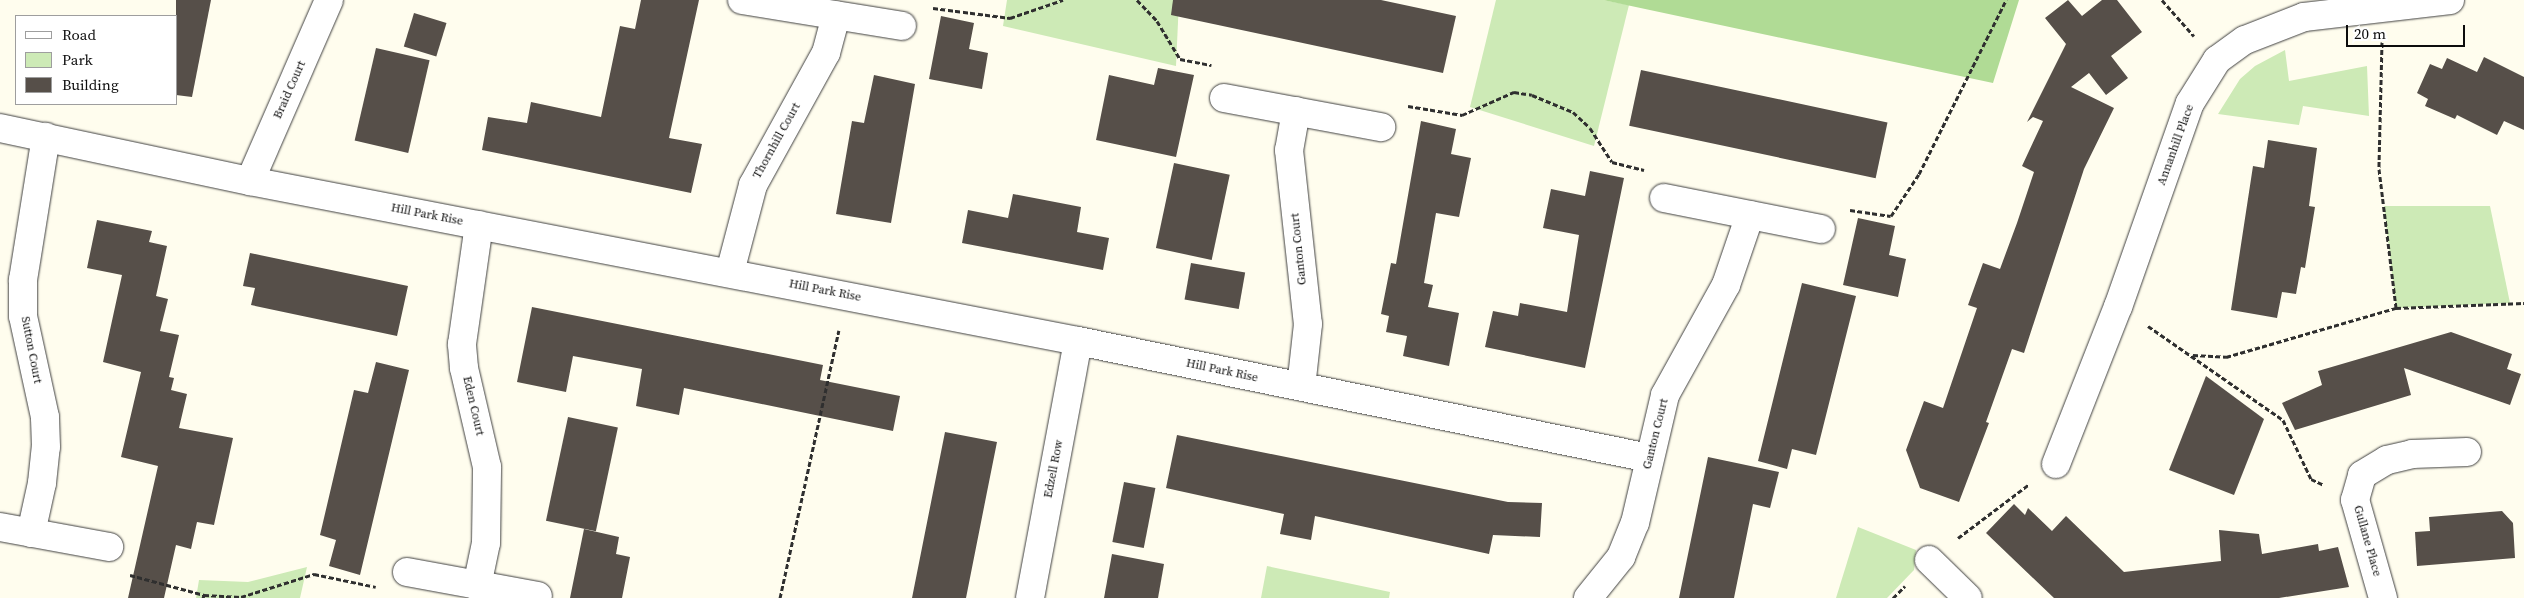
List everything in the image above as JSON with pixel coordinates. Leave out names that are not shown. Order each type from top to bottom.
[{"type":"street","name":"Braid Court","points":[[250,181],[329,0]]},
{"type":"street","points":[[742,0],[902,26]]},
{"type":"street","name":"Annanhill Place","points":[[2056,464],[2118,307],[2190,102],[2217,60],[2245,40],[2272,26],[2304,17],[2383,6],[2450,0]]},
{"type":"street","name":"Thornhill Court","points":[[730,272],[753,185],[826,53],[836,16]]},
{"type":"street","points":[[1224,98],[1381,127]]},
{"type":"street","name":"Ganton Court","points":[[1296,111],[1288,150],[1308,324],[1301,387]]},
{"type":"street","name":"Hill Park Rise","points":[[0,128],[250,181],[847,295],[1649,458]]},
{"type":"street","name":"Sutton Court","points":[[32,532],[42,483],[46,447],[45,417],[23,316],[23,280],[46,137]]},
{"type":"street","points":[[1664,198],[1821,229]]},
{"type":"street","name":"Ganton Court","points":[[1588,598],[1621,557],[1632,532],[1665,395],[1726,285],[1750,215]]},
{"type":"street","name":"Eden Court","points":[[477,586],[486,542],[487,467],[464,368],[462,344],[479,225]]},
{"type":"street","name":"Edzell Row","points":[[1030,598],[1078,341]]},
{"type":"street","name":"Gullane Place","points":[[2383,598],[2355,500],[2362,475],[2386,460],[2412,454],[2467,452]]},
{"type":"street","points":[[0,527],[109,547]]},
{"type":"street","points":[[1929,560],[1968,598]]},
{"type":"street","points":[[406,572],[538,596]]},
{"type":"path","points":[[902,26],[908,4],[1010,18],[1063,0]]},
{"type":"path","points":[[1137,0],[1156,21],[1180,59],[1229,68],[1224,98]]},
{"type":"path","points":[[1821,229],[1826,207],[1892,216],[1919,174],[2006,0]]},
{"type":"path","points":[[2162,0],[2217,60]]},
{"type":"path","points":[[2383,6],[2379,170],[2396,308]]},
{"type":"path","points":[[1381,127],[1388,102],[1462,115],[1514,92],[1532,95],[1573,112],[1590,128],[1612,162],[1668,176],[1664,198]]},
{"type":"path","points":[[780,598],[847,295]]},
{"type":"path","points":[[2193,355],[2226,357],[2396,308],[2524,302]]},
{"type":"path","points":[[2118,307],[2193,355],[2283,420],[2311,479],[2355,500]]},
{"type":"path","points":[[1929,560],[2056,464]]},
{"type":"path","points":[[123,574],[203,597],[242,597],[314,574],[401,592],[406,572]]},
{"type":"green space","points":[[1007,0],[1179,0],[1176,66],[1003,26]]},
{"type":"green space","points":[[1496,0],[1603,0],[1629,5],[1594,146],[1470,107]]},
{"type":"green space","points":[[1603,0],[2019,0],[1993,83]]},
{"type":"green space","points":[[2285,50],[2289,81],[2367,66],[2369,116],[2303,106],[2299,125],[2218,114],[2240,79],[2255,66]]},
{"type":"green space","points":[[2384,206],[2490,206],[2510,303],[2396,308]]},
{"type":"green space","points":[[1858,527],[1916,550],[1914,570],[1887,598],[1836,598]]},
{"type":"green space","points":[[1267,566],[1390,592],[1389,598],[1261,598]]},
{"type":"green space","points":[[307,567],[300,598],[196,598],[199,580],[248,582]]},
{"type":"building","points":[[176,0],[211,0],[192,97],[178,95],[178,15],[176,15]]},
{"type":"building","points":[[641,0],[699,0],[669,138],[702,144],[691,193],[482,150],[488,117],[527,123],[531,102],[601,117],[620,26],[635,29]]},
{"type":"building","points":[[1173,0],[1381,0],[1456,16],[1443,73],[1171,15]]},
{"type":"building","points":[[2068,0],[2082,16],[2102,0],[2117,0],[2142,32],[2111,56],[2128,78],[2106,95],[2089,73],[2071,87],[2114,108],[2084,169],[2024,353],[2012,349],[1986,422],[1989,423],[1959,502],[1920,488],[1906,450],[1924,401],[1943,408],[1977,308],[1968,305],[1983,263],[2000,269],[2017,223],[2034,172],[2022,166],[2043,121],[2033,117],[2027,122],[2066,44],[2045,18]]},
{"type":"building","points":[[414,13],[447,23],[436,56],[404,46]]},
{"type":"building","points":[[941,16],[974,23],[969,49],[988,53],[982,89],[929,79]]},
{"type":"building","points":[[376,48],[430,60],[408,153],[355,141]]},
{"type":"building","points":[[2484,57],[2524,77],[2524,130],[2504,121],[2497,135],[2457,115],[2455,119],[2425,106],[2428,99],[2417,93],[2430,64],[2442,69],[2447,58],[2477,72]]},
{"type":"building","points":[[1158,68],[1194,75],[1176,157],[1096,140],[1109,75],[1154,85]]},
{"type":"building","points":[[1641,70],[1887,122],[1876,178],[1629,126]]},
{"type":"building","points":[[874,75],[915,84],[891,223],[836,214],[852,121],[864,123]]},
{"type":"building","points":[[1421,121],[1456,129],[1451,154],[1471,158],[1459,217],[1436,213],[1424,283],[1433,285],[1428,307],[1459,313],[1449,366],[1403,356],[1407,336],[1386,332],[1389,316],[1381,314],[1391,263],[1396,264]]},
{"type":"building","points":[[2268,140],[2317,148],[2309,206],[2315,207],[2305,268],[2301,267],[2296,294],[2282,292],[2277,318],[2231,310],[2253,166],[2264,168]]},
{"type":"building","points":[[1174,163],[1230,175],[1212,260],[1156,248]]},
{"type":"building","points":[[1590,171],[1624,178],[1585,368],[1485,347],[1493,311],[1518,316],[1520,303],[1567,312],[1579,235],[1543,228],[1551,189],[1585,196]]},
{"type":"building","points":[[1013,194],[1081,207],[1077,232],[1109,238],[1103,270],[962,243],[968,210],[1008,218]]},
{"type":"building","points":[[1858,218],[1895,226],[1889,255],[1906,259],[1898,297],[1843,285]]},
{"type":"building","points":[[97,220],[152,231],[149,242],[167,246],[156,296],[168,299],[160,331],[179,335],[169,377],[174,378],[171,390],[187,394],[179,428],[233,438],[214,525],[197,522],[191,549],[176,545],[164,598],[128,598],[158,466],[121,457],[141,372],[103,362],[122,275],[87,268]]},
{"type":"building","points":[[250,253],[408,286],[397,336],[251,305],[255,288],[243,286]]},
{"type":"building","points":[[1191,263],[1245,273],[1239,309],[1185,299]]},
{"type":"building","points":[[1802,283],[1856,296],[1816,455],[1792,449],[1787,469],[1758,461]]},
{"type":"building","points":[[532,307],[823,365],[820,380],[900,396],[893,431],[684,388],[679,415],[636,406],[642,369],[573,356],[566,392],[517,382]]},
{"type":"building","points":[[2451,332],[2512,354],[2507,369],[2521,374],[2510,405],[2404,368],[2411,395],[2295,430],[2282,403],[2322,385],[2318,371]]},
{"type":"building","points":[[376,362],[409,370],[360,575],[329,566],[336,540],[320,535],[354,390],[368,393]]},
{"type":"building","points":[[2206,376],[2264,419],[2234,495],[2169,470]]},
{"type":"building","points":[[568,417],[618,428],[596,531],[546,521]]},
{"type":"building","points":[[945,432],[997,442],[966,598],[912,598]]},
{"type":"building","points":[[1177,435],[1508,502],[1542,503],[1540,537],[1493,535],[1489,554],[1315,516],[1311,540],[1280,534],[1284,514],[1166,488]]},
{"type":"building","points":[[1708,457],[1779,472],[1770,508],[1753,504],[1734,598],[1679,598]]},
{"type":"building","points":[[1124,482],[1155,488],[1144,548],[1112,542]]},
{"type":"building","points":[[2014,504],[2025,515],[2028,508],[2052,531],[2066,516],[2124,572],[2221,561],[2219,530],[2259,534],[2262,554],[2318,544],[2319,551],[2338,547],[2349,587],[2279,598],[2054,598],[1986,533]]},
{"type":"building","points":[[2502,511],[2513,523],[2515,558],[2417,566],[2415,532],[2430,531],[2429,517]]},
{"type":"building","points":[[584,529],[619,537],[616,554],[630,557],[622,598],[570,598]]},
{"type":"building","points":[[1112,554],[1164,564],[1158,598],[1104,598]]}]
